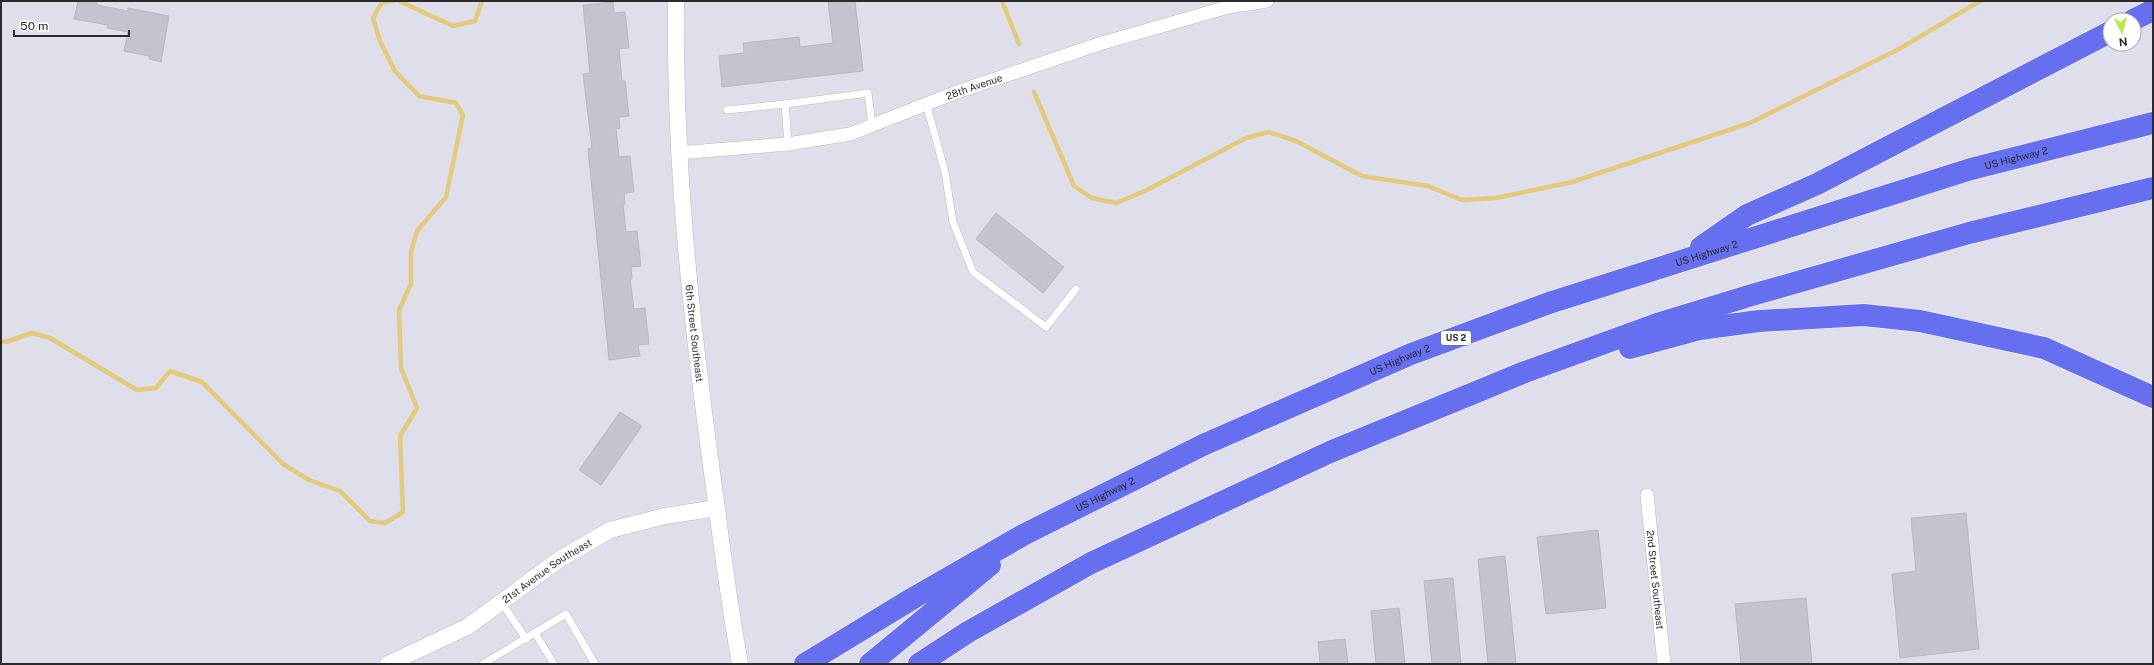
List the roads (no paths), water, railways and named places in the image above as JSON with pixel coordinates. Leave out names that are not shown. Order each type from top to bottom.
[{"type":"highway","points":[[2142,16],[2153,10]]},
{"type":"highway","points":[[1680,261],[1747,215],[1817,184],[2102,36]]},
{"type":"highway","name":"US Highway 2","points":[[805,664],[915,597],[1025,534],[1203,445],[1411,354],[1549,303],[1971,169],[2153,123]]},
{"type":"highway","points":[[919,664],[968,632],[1091,563],[1330,452],[1525,372],[1658,324],[1752,295],[1969,233],[2153,188]]},
{"type":"highway","points":[[1525,372],[1602,355],[1700,329],[1759,321],[1864,315],[1951,327],[2044,348],[2153,397]]},
{"type":"highway","points":[[870,664],[954,597],[1025,534]]},
{"type":"street","name":"6th Street Southeast","points":[[676,1],[678,153],[688,287],[729,604],[740,664]]},
{"type":"street","name":"28th Avenue","points":[[678,153],[788,144],[850,134],[926,103],[1099,44],[1228,7],[1268,1]]},
{"type":"street","name":"2nd Street Southeast","points":[[1647,495],[1664,664]]},
{"type":"street","name":"21st Avenue Southeast","points":[[388,664],[408,660],[467,627],[560,559],[610,530],[664,516],[717,508]]},
{"type":"lane","points":[[727,110],[868,93],[872,125]]},
{"type":"lane","points":[[926,103],[945,172],[952,222],[973,272],[1046,327],[1076,289]]},
{"type":"lane","points":[[785,104],[788,144]]},
{"type":"lane","points":[[501,602],[526,639]]},
{"type":"lane","points":[[483,664],[566,614],[595,664]]},
{"type":"lane","points":[[535,633],[554,664]]},
{"type":"waterway","points":[[1,341],[6,342],[32,333],[50,338],[137,390],[156,388],[170,371],[202,382],[283,464],[309,480],[340,491],[370,521],[385,523],[403,512],[400,436],[417,408],[401,368],[399,310],[411,284],[411,252],[417,231],[446,197],[463,115],[456,103],[419,96],[395,71],[380,41],[373,18],[382,2],[394,1]]},
{"type":"waterway","points":[[399,1],[453,26],[475,21],[482,1]]},
{"type":"waterway","points":[[1002,1],[1019,44]]},
{"type":"waterway","points":[[1034,92],[1074,186],[1092,198],[1116,203],[1145,191],[1246,138],[1269,132],[1296,141],[1362,176],[1428,186],[1462,200],[1496,198],[1572,182],[1750,123],[1899,49],[1980,1]]}]
